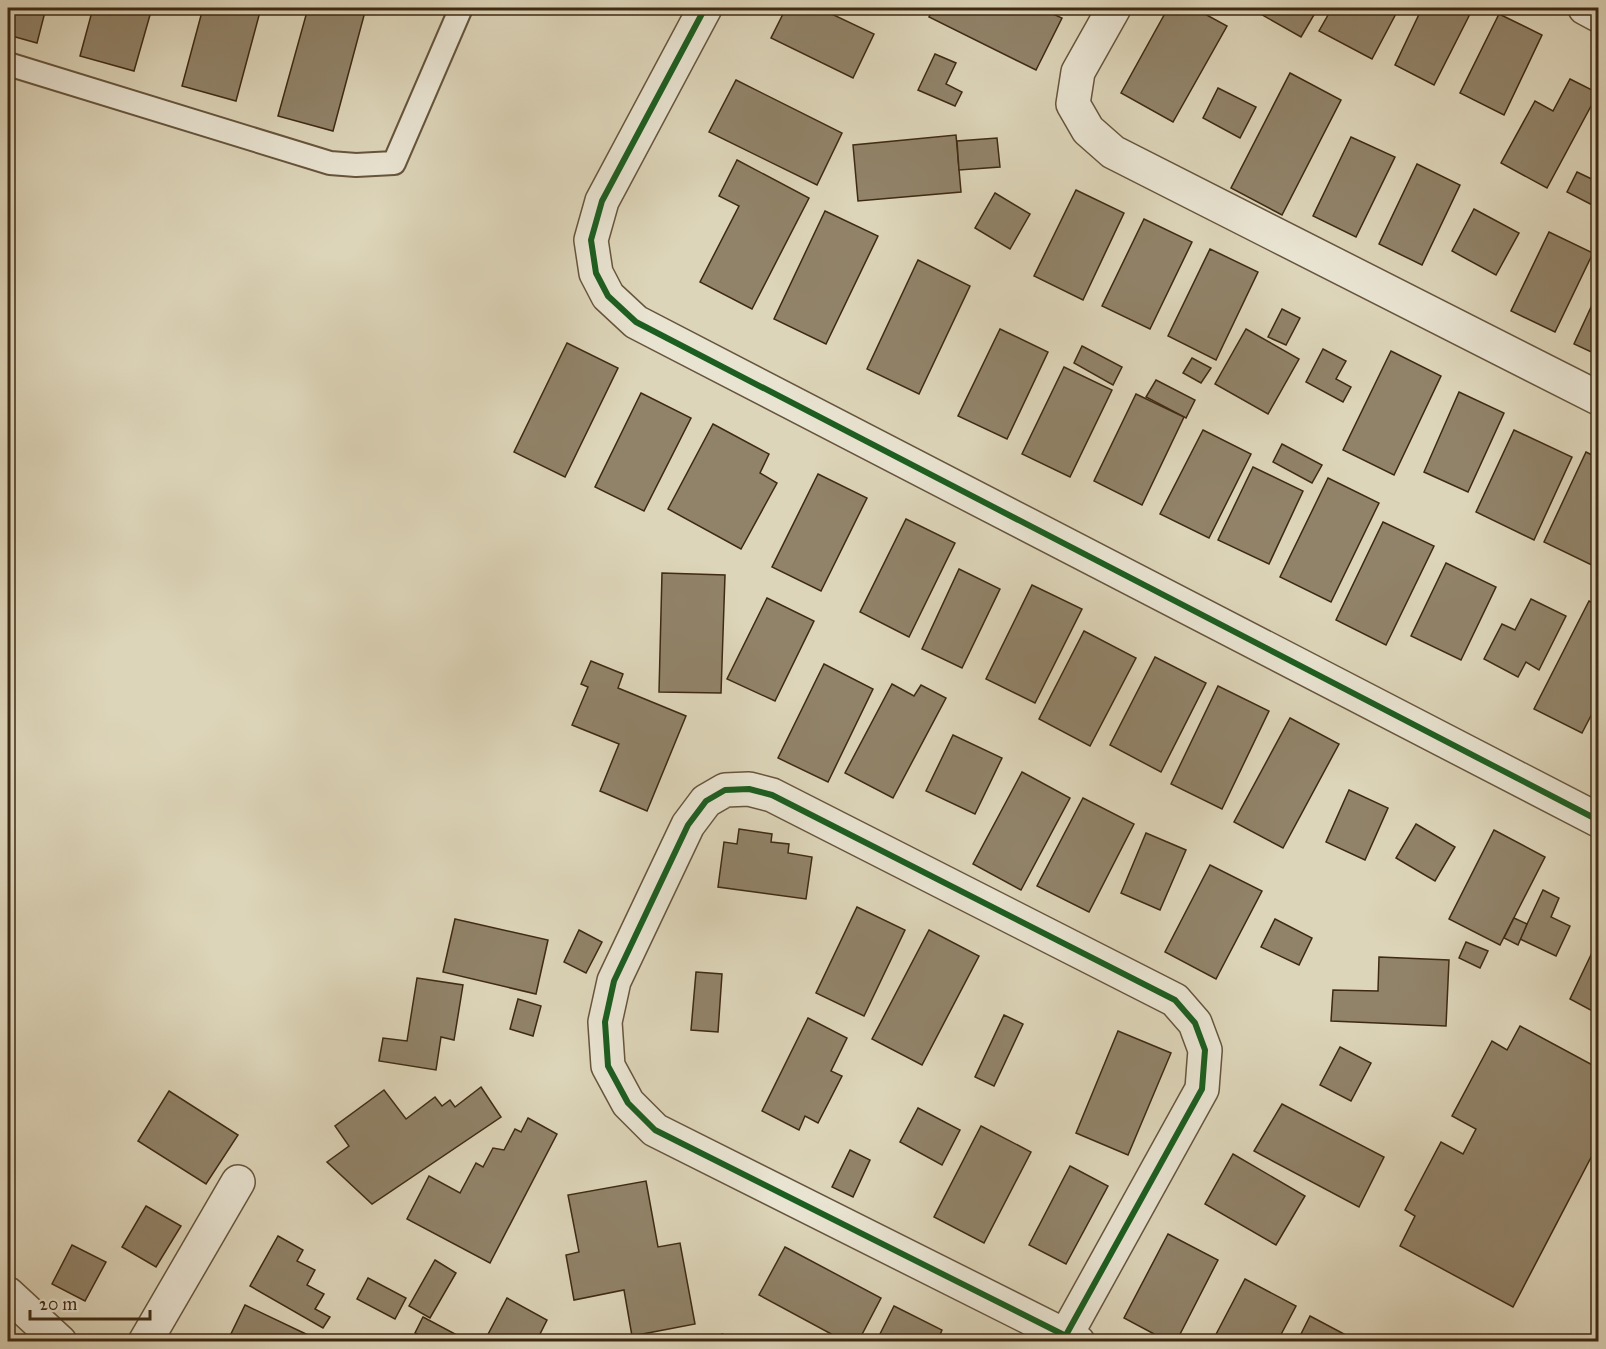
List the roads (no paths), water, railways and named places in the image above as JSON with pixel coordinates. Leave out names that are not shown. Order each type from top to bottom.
[{"type":"street","points":[[705,8],[602,201],[591,240],[596,273],[608,296],[636,322],[1599,820]]},
{"type":"street","points":[[1114,8],[1078,72],[1073,105],[1088,130],[1113,152],[1599,398]]},
{"type":"street","points":[[1585,8],[1599,15]]},
{"type":"street","points":[[749,789],[772,795],[1175,1000],[1195,1023],[1205,1050],[1202,1089],[1072,1338],[655,1130],[628,1103],[608,1066],[605,1022],[614,981],[688,825],[706,801],[725,790],[749,789]]},
{"type":"street","points":[[145,1341],[238,1182]]},
{"type":"street","points":[[8,1294],[60,1341]]},
{"type":"lane","points":[[8,64],[330,163],[356,165],[394,163],[461,8]]}]
